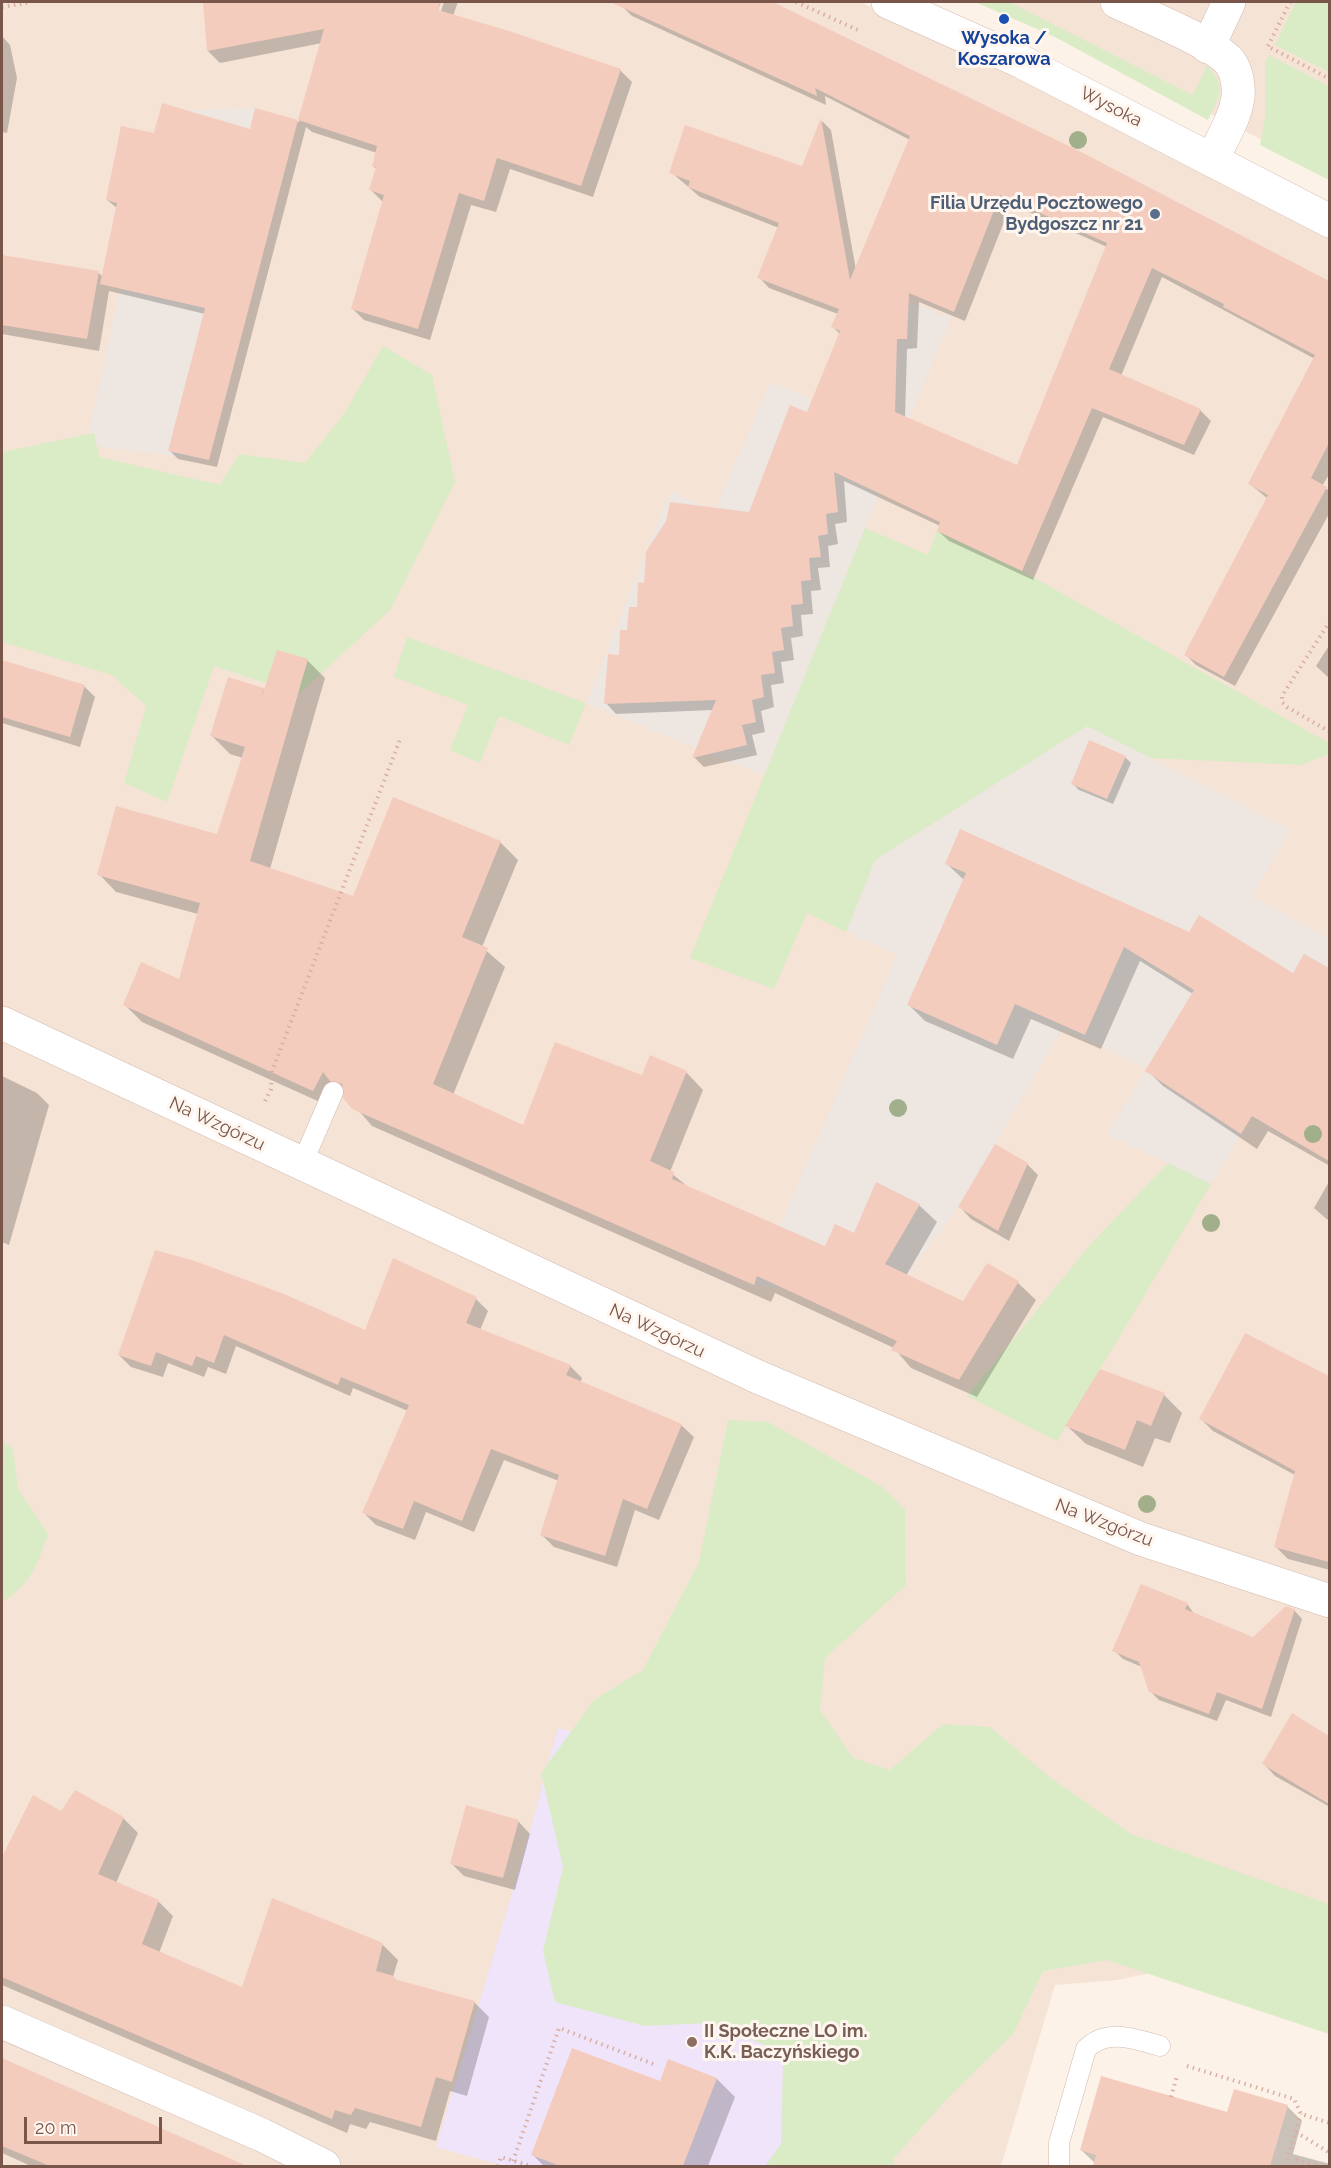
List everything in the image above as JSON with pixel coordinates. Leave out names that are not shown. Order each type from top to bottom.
[{"type":"street","name":"Wysoka","points":[[888,2],[995,49],[1329,221]]},
{"type":"street","points":[[1117,2],[1208,47],[1229,60],[1236,73],[1239,87],[1236,106],[1212,159]]},
{"type":"street","points":[[1208,47],[1229,2]]},
{"type":"street","name":"Na Wzgórzu","points":[[2,1023],[737,1368],[1037,1497],[1141,1539],[1329,1601]]},
{"type":"street","points":[[2,2022],[262,2135],[317,2165]]},
{"type":"lane","points":[[302,1164],[333,1092]]},
{"type":"lane","points":[[1059,2166],[1059,2143],[1086,2049],[1095,2040],[1112,2036],[1160,2046]]},
{"type":"path","points":[[2,7],[31,2]]},
{"type":"path","points":[[1265,55],[1290,2]]},
{"type":"path","points":[[1268,47],[1329,79]]},
{"type":"path","points":[[1329,621],[1282,696],[1282,702],[1287,706],[1329,732]]},
{"type":"path","points":[[272,1071],[401,737]]},
{"type":"path","points":[[513,2161],[559,2028],[656,2065]]},
{"type":"path","points":[[1160,2046],[1170,2061],[1294,2098],[1301,2114],[1285,2166]]},
{"type":"path","points":[[1171,2097],[1181,2064]]},
{"type":"path","points":[[1301,2114],[1329,2123]]},
{"type":"path","points":[[1296,2132],[1329,2153]]},
{"type":"path","points":[[498,2166],[501,2157],[531,2166]]},
{"type":"path","points":[[1295,2166],[1297,2160],[1320,2166]]},
{"type":"shaded area","points":[[2,2],[861,2],[1329,232],[1329,1929],[1203,1962],[1117,1980],[1055,1985],[1001,2166],[2,2166]]},
{"type":"shaded area","points":[[992,2],[1329,2],[1329,176],[1254,136]]},
{"type":"shaded area","points":[[255,108],[298,120],[209,460],[86,445],[120,289],[171,173],[185,110]]},
{"type":"shaded area","points":[[902,299],[951,318],[764,776],[586,703],[670,492],[715,510],[770,382],[834,408]]},
{"type":"shaded area","points":[[1087,726],[1291,830],[1252,896],[1329,939],[1330,1159],[1265,1095],[1211,1184],[1107,1134],[1147,1068],[1062,1029],[958,1207],[892,1297],[874,1330],[783,1288],[754,1285],[897,955],[846,932],[875,860]]},
{"type":"shaded area","name":"II Społeczne LO im. K.K. Baczyńskiego","points":[[558,1728],[797,1799],[882,2166],[505,2166],[436,2147],[520,1867]]},
{"type":"green space","points":[[975,2],[1009,2],[1193,95],[1207,65],[1218,80],[1218,98],[1208,120],[1055,37]]},
{"type":"green space","points":[[1296,2],[1329,2],[1329,72],[1275,45]]},
{"type":"green space","points":[[1269,55],[1329,86],[1329,180],[1260,145],[1265,116],[1265,63]]},
{"type":"green space","points":[[383,346],[432,375],[455,482],[390,610],[299,694],[214,666],[167,802],[124,783],[146,706],[112,675],[2,642],[2,452],[94,433],[99,457],[220,485],[239,454],[305,463],[344,414]]},
{"type":"green space","points":[[865,528],[928,555],[937,531],[1022,571],[1329,743],[1329,754],[1301,765],[1151,758],[1087,726],[875,860],[846,932],[807,913],[774,989],[690,958]]},
{"type":"green space","points":[[407,637],[586,703],[569,745],[499,716],[480,763],[450,750],[468,705],[394,677]]},
{"type":"green space","points":[[1168,1163],[1211,1184],[1057,1441],[967,1396],[1090,1245]]},
{"type":"green space","points":[[728,1420],[768,1422],[881,1486],[905,1509],[906,1585],[825,1658],[820,1710],[853,1758],[890,1770],[943,1724],[990,1727],[1052,1779],[1131,1834],[1329,1904],[1329,2034],[1107,1960],[1043,1971],[1013,2034],[946,2100],[894,2158],[894,2166],[765,2166],[781,2144],[783,2065],[767,2046],[710,2023],[645,2026],[555,2002],[543,1951],[563,1867],[541,1773],[594,1700],[643,1670],[699,1562]]},
{"type":"green space","points":[[2,1441],[13,1449],[18,1489],[48,1534],[32,1573],[20,1588],[2,1602]]},
{"type":"building","points":[[203,2],[440,2],[438,10],[621,69],[581,186],[497,158],[484,201],[459,193],[418,329],[351,309],[384,195],[369,190],[376,167],[372,166],[377,146],[298,120],[324,29],[207,51]]},
{"type":"building","points":[[610,2],[773,2],[1081,152],[1329,281],[1329,443],[1311,478],[1327,487],[1224,677],[1184,655],[1268,495],[1248,484],[1315,355],[1223,307],[1224,304],[1152,268],[1109,369],[1201,409],[1184,445],[1092,408],[1022,571],[937,531],[940,522],[834,472],[838,512],[826,514],[828,534],[818,536],[821,557],[809,558],[811,580],[801,581],[803,604],[791,605],[793,626],[781,628],[784,650],[772,652],[775,673],[761,675],[764,697],[752,700],[756,722],[742,725],[747,745],[692,758],[716,700],[604,704],[608,654],[619,655],[620,630],[627,630],[629,607],[637,607],[638,582],[644,583],[646,552],[666,521],[670,502],[749,512],[790,405],[807,412],[840,331],[831,327],[839,309],[757,278],[779,223],[688,187],[690,181],[669,173],[685,125],[802,166],[821,118],[850,280],[910,136],[815,88],[817,96]],"holes":[[[1000,195],[1107,243],[1017,465],[895,412],[897,339],[907,339],[909,293],[954,312]]]},
{"type":"building","points":[[162,103],[250,129],[255,108],[298,120],[209,460],[168,451],[205,308],[100,284],[117,203],[106,200],[121,126],[154,133]]},
{"type":"building","points":[[2,255],[99,271],[87,339],[2,325]]},
{"type":"building","points":[[277,650],[308,659],[250,861],[353,896],[393,797],[501,841],[462,937],[488,948],[433,1084],[523,1125],[555,1042],[642,1075],[650,1055],[687,1071],[650,1161],[674,1172],[672,1179],[825,1246],[835,1224],[854,1233],[876,1182],[920,1204],[885,1264],[963,1301],[987,1263],[1019,1281],[959,1380],[891,1350],[897,1341],[757,1276],[754,1285],[352,1109],[343,1098],[342,1084],[330,1081],[323,1072],[313,1091],[123,1005],[141,962],[179,979],[200,903],[97,875],[116,806],[217,834],[245,747],[210,736],[228,677],[264,688],[260,702]]},
{"type":"building","points":[[2,660],[85,685],[70,737],[2,717]]},
{"type":"building","points":[[1089,740],[1126,756],[1107,799],[1071,784]]},
{"type":"building","points":[[960,829],[1189,932],[1199,915],[1293,973],[1304,954],[1329,968],[1329,1161],[1252,1116],[1241,1134],[1145,1071],[1194,990],[1124,947],[1085,1035],[1015,1004],[997,1045],[907,1005],[966,873],[945,864]]},
{"type":"building","points":[[995,1144],[1028,1163],[998,1231],[958,1207]]},
{"type":"building","points":[[155,1250],[192,1260],[284,1294],[365,1330],[393,1258],[477,1297],[466,1323],[571,1365],[566,1375],[682,1424],[647,1509],[623,1499],[605,1556],[540,1535],[559,1475],[491,1449],[462,1521],[414,1501],[403,1529],[362,1513],[409,1405],[341,1377],[338,1385],[224,1335],[214,1363],[196,1356],[192,1366],[156,1352],[151,1366],[118,1355]]},
{"type":"building","points":[[1245,1333],[1329,1376],[1329,1562],[1274,1547],[1295,1471],[1199,1419]]},
{"type":"building","points":[[1100,1369],[1165,1393],[1151,1426],[1137,1420],[1125,1450],[1065,1426]]},
{"type":"building","points":[[1141,1584],[1188,1603],[1185,1609],[1253,1637],[1286,1606],[1295,1609],[1262,1709],[1217,1692],[1209,1714],[1149,1692],[1139,1662],[1112,1651]]},
{"type":"building","points":[[1292,1713],[1329,1736],[1329,1804],[1262,1764]]},
{"type":"building","points":[[75,1790],[124,1817],[98,1874],[159,1900],[142,1944],[242,1987],[272,1898],[383,1943],[376,1971],[394,1976],[394,1979],[475,2001],[452,2082],[436,2077],[421,2127],[355,2108],[351,2115],[335,2110],[332,2119],[2,1977],[2,1857],[33,1795],[61,1811]]},
{"type":"building","points":[[466,1805],[519,1820],[503,1878],[450,1864]]},
{"type":"building","points":[[572,2048],[660,2081],[668,2059],[717,2078],[683,2166],[560,2166],[531,2155]]},
{"type":"building","points":[[2,2058],[247,2166],[50,2166],[2,2146]]},
{"type":"building","points":[[1101,2076],[1227,2112],[1234,2089],[1288,2105],[1270,2166],[1093,2166],[1096,2155],[1080,2150]]},
{"type":"place","name":"Wysoka / Koszarowa","points":[[1004,19]]},
{"type":"place","name":"Filia Urzędu Pocztowego Bydgoszcz nr 21","points":[[1155,214]]},
{"type":"place","name":"II Społeczne LO im. K.K. Baczyńskiego","points":[[692,2042]]}]
